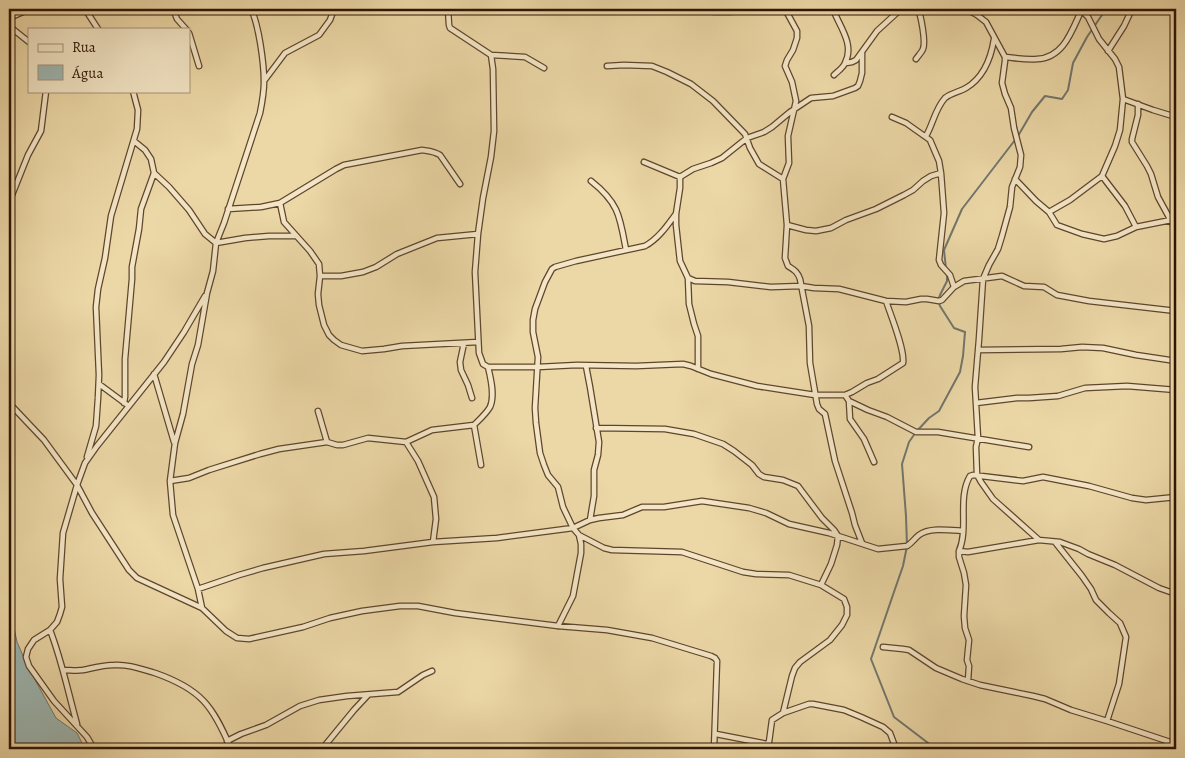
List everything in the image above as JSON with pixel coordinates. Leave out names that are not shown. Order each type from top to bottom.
[{"type":"street","points":[[9,18],[30,9]]},
{"type":"street","points":[[85,9],[97,28]]},
{"type":"street","points":[[173,9],[177,19],[185,28]]},
{"type":"street","points":[[202,608],[198,589],[173,515],[170,482],[174,443],[183,414],[192,364],[198,345],[216,243],[260,114],[264,81],[258,32],[251,9]]},
{"type":"street","points":[[264,81],[285,53],[319,35],[330,20],[334,9]]},
{"type":"street","points":[[448,9],[448,25],[450,28],[491,55],[525,57],[544,68]]},
{"type":"street","points":[[693,9],[709,12],[763,9]]},
{"type":"street","points":[[785,9],[797,31],[793,50],[786,60],[785,66],[792,82],[796,101],[788,136],[789,162],[783,179],[787,225],[785,258],[788,266],[798,273],[809,326],[810,363],[815,395],[819,408],[825,414],[835,461],[862,543]]},
{"type":"street","points":[[833,9],[848,43],[846,63],[834,75]]},
{"type":"street","points":[[846,63],[856,60],[883,24],[901,9]]},
{"type":"street","points":[[916,59],[923,49],[924,42],[918,9]]},
{"type":"street","points":[[966,9],[986,22],[1005,57],[1002,83],[1011,108],[1021,155],[1020,167],[1012,187],[1010,207],[1002,236],[998,249],[983,279],[975,387],[978,438],[976,447],[977,474],[980,482],[993,499],[1040,540]]},
{"type":"street","points":[[1005,57],[1038,60],[1059,51],[1067,41],[1082,9],[1099,39],[1115,59],[1118,67],[1123,99],[1120,130],[1102,176],[1070,200],[1049,212]]},
{"type":"street","points":[[1108,51],[1132,9]]},
{"type":"street","points":[[9,26],[28,41]]},
{"type":"street","points":[[190,36],[200,66]]},
{"type":"street","points":[[926,136],[937,111],[946,98],[952,93],[966,88],[984,70],[994,39]]},
{"type":"street","points":[[680,177],[693,169],[711,164],[722,158],[747,138],[772,128],[810,98],[833,96],[858,86],[862,73],[862,53]]},
{"type":"street","points":[[491,55],[494,131],[491,157],[482,198],[475,272],[478,342],[480,360],[483,364],[488,367],[683,364],[711,374],[757,386],[815,395],[845,395],[867,383],[878,380],[903,363],[904,359],[900,342],[886,301]]},
{"type":"street","points":[[607,66],[652,66],[702,91],[745,134],[750,148],[760,164],[783,179]]},
{"type":"street","points":[[12,194],[28,155],[42,130],[46,92]]},
{"type":"street","points":[[94,749],[87,737],[54,700],[29,666],[26,657],[28,649],[34,640],[50,630],[57,622],[62,607],[60,579],[63,533],[96,426],[99,384],[96,307],[98,289],[111,216],[137,129],[137,102],[133,92]]},
{"type":"street","points":[[1123,99],[1176,117]]},
{"type":"street","points":[[1138,104],[1138,115],[1132,142],[1151,174],[1158,197],[1173,220],[1176,230]]},
{"type":"street","points":[[892,118],[906,123],[926,136],[931,141],[935,150],[941,173],[944,213],[940,260],[941,265],[950,275],[954,287]]},
{"type":"street","points":[[126,405],[125,358],[132,267],[142,209],[154,173],[151,159],[145,150],[134,141]]},
{"type":"street","points":[[228,209],[261,207],[280,203],[344,165],[422,150],[436,152],[440,155],[460,184]]},
{"type":"street","points":[[644,162],[680,177]]},
{"type":"street","points":[[154,173],[189,210],[205,234],[216,243],[245,238],[296,236]]},
{"type":"street","points":[[787,225],[816,231],[831,228],[904,195],[930,176],[941,173]]},
{"type":"street","points":[[1102,176],[1125,206],[1136,227]]},
{"type":"street","points":[[680,177],[676,225],[680,261],[688,278],[690,312],[698,336],[698,369]]},
{"type":"street","points":[[1015,180],[1049,212],[1057,225],[1104,240],[1136,227],[1173,220]]},
{"type":"street","points":[[591,181],[615,205],[621,222],[626,250]]},
{"type":"street","points":[[280,203],[284,222],[316,258],[319,264],[318,294],[324,326],[329,335],[341,345],[362,351],[402,346],[478,342]]},
{"type":"street","points":[[676,214],[661,234],[645,246],[576,261],[552,269],[538,300],[533,320],[533,332],[538,357],[535,408],[540,453],[548,474],[558,487],[563,507],[573,528],[579,535],[604,548],[612,550],[682,552],[743,572],[789,575],[821,585],[844,599],[847,615],[842,625],[830,640],[800,662],[795,668],[784,713]]},
{"type":"street","points":[[320,276],[340,276],[363,272],[376,267],[397,254],[437,238],[478,234]]},
{"type":"street","points":[[688,278],[695,281],[728,282],[771,287],[801,286],[843,290],[886,301],[906,302],[921,299],[939,301],[954,287],[964,281],[1002,276],[1024,286],[1044,287],[1057,295],[1089,301],[1176,311]]},
{"type":"street","points":[[85,463],[126,405],[154,374],[184,332],[207,293]]},
{"type":"street","points":[[464,343],[460,362],[461,370],[472,398]]},
{"type":"street","points":[[978,350],[1103,348],[1176,362]]},
{"type":"street","points":[[586,366],[599,442],[594,470],[594,496],[590,520]]},
{"type":"street","points":[[170,482],[189,478],[279,449],[327,442],[343,445],[368,438],[406,442],[432,430],[474,426],[486,413],[492,398],[488,367]]},
{"type":"street","points":[[154,374],[174,443]]},
{"type":"street","points":[[99,384],[126,405]]},
{"type":"street","points":[[976,402],[1058,396],[1085,388],[1127,386],[1176,390]]},
{"type":"street","points":[[845,395],[849,401],[850,419],[864,439],[874,462]]},
{"type":"street","points":[[849,401],[916,432],[938,432],[1029,447]]},
{"type":"street","points":[[9,403],[44,440],[77,485],[92,513],[129,570],[137,578],[202,608],[226,631],[237,638],[248,639],[303,627],[347,614],[400,606],[418,606],[455,613],[607,630],[652,638],[715,658],[717,661],[714,749]]},
{"type":"street","points":[[318,411],[327,442]]},
{"type":"street","points":[[474,426],[481,465]]},
{"type":"street","points":[[596,428],[665,429],[694,434],[723,444],[752,465],[764,477],[783,480],[798,486],[838,536],[832,564],[821,585]]},
{"type":"street","points":[[406,442],[418,461],[434,497],[436,519],[433,542]]},
{"type":"street","points":[[968,681],[969,666],[967,660],[969,640],[964,616],[966,585],[958,557],[963,531],[966,484],[970,476],[977,474],[1023,482],[1044,477],[1139,499],[1176,497]]},
{"type":"street","points":[[198,589],[263,568],[316,556],[433,542],[497,538],[573,528],[590,520],[622,515],[642,507],[702,501],[750,508],[789,524],[829,533],[881,550],[911,544],[924,532],[936,530],[963,531]]},
{"type":"street","points":[[558,626],[573,596],[582,553],[579,535]]},
{"type":"street","points":[[959,551],[974,551],[1040,540],[1054,542],[1079,549],[1159,588],[1176,594]]},
{"type":"street","points":[[1054,542],[1082,576],[1096,600],[1120,623],[1124,630],[1126,637],[1119,684],[1108,720]]},
{"type":"street","points":[[50,630],[64,670],[77,725]]},
{"type":"street","points":[[883,647],[909,650],[936,668],[980,685],[1033,696],[1176,744]]},
{"type":"street","points":[[64,670],[123,665],[174,680],[207,704],[220,724],[231,749]]},
{"type":"street","points":[[227,741],[261,727],[300,706],[347,696],[398,692],[432,671]]},
{"type":"street","points":[[322,749],[369,695]]},
{"type":"street","points":[[716,734],[767,744],[769,742],[772,720],[784,713],[809,704],[844,710],[886,729],[890,733],[896,749]]},
{"type":"water","points":[[9,604],[17,642],[28,667],[56,718],[77,733],[85,749],[9,749]]},
{"type":"waterway","points":[[1018,136],[1032,112],[1045,96],[1062,99],[1068,90],[1073,63],[1087,37],[1106,9]]},
{"type":"waterway","points":[[946,269],[944,250],[962,209],[1015,140]]},
{"type":"waterway","points":[[945,749],[932,746],[894,717],[871,659],[903,566],[907,546],[902,464],[909,442],[929,418],[939,411],[960,372],[965,332],[954,328],[938,300],[947,281],[947,273]]}]
